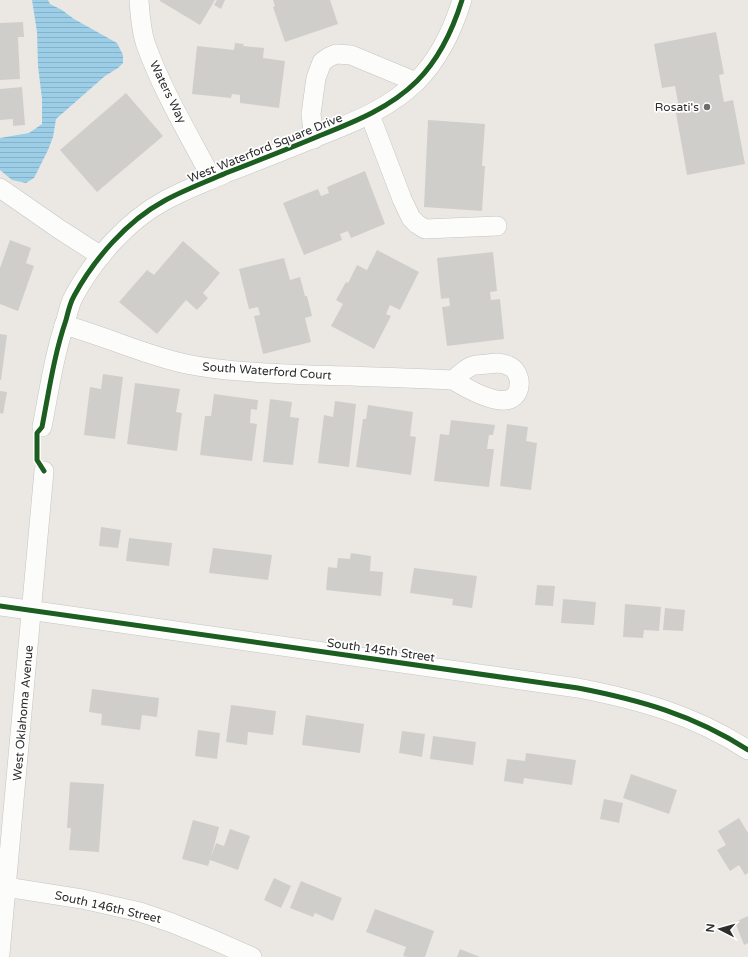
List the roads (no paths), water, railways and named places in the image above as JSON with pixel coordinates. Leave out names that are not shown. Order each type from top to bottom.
[{"type":"street","name":"Waters Way","points":[[139,0],[140,17],[146,44],[166,92],[212,179]]},
{"type":"street","name":"West Waterford Square Drive","points":[[42,427],[58,344],[73,298],[82,282],[117,237],[148,211],[164,200],[370,115],[402,95],[416,82],[437,55],[454,24],[462,0]]},
{"type":"street","points":[[314,138],[311,114],[316,78],[322,62],[329,57],[336,54],[351,55],[416,82]]},
{"type":"street","points":[[370,115],[402,199],[411,218],[417,224],[425,229],[497,226]]},
{"type":"street","points":[[0,188],[101,256]]},
{"type":"street","name":"South Waterford Court","points":[[64,325],[87,331],[186,364],[265,373],[453,380]]},
{"type":"street","name":"West Oklahoma Avenue","points":[[0,954],[44,471]]},
{"type":"street","name":"South 145th Street","points":[[0,606],[608,693],[650,704],[692,719],[730,738],[748,750]]},
{"type":"street","name":"South 146th Street","points":[[6,887],[82,899],[140,912],[172,922],[252,957]]},
{"type":"water","points":[[32,0],[48,0],[50,4],[62,10],[74,19],[117,43],[123,55],[123,63],[105,76],[56,119],[53,137],[48,150],[34,178],[26,183],[12,180],[0,170],[0,138],[29,133],[42,124],[42,99],[38,66],[37,32]]},
{"type":"place","name":"Rosati's","points":[[707,107]]}]
